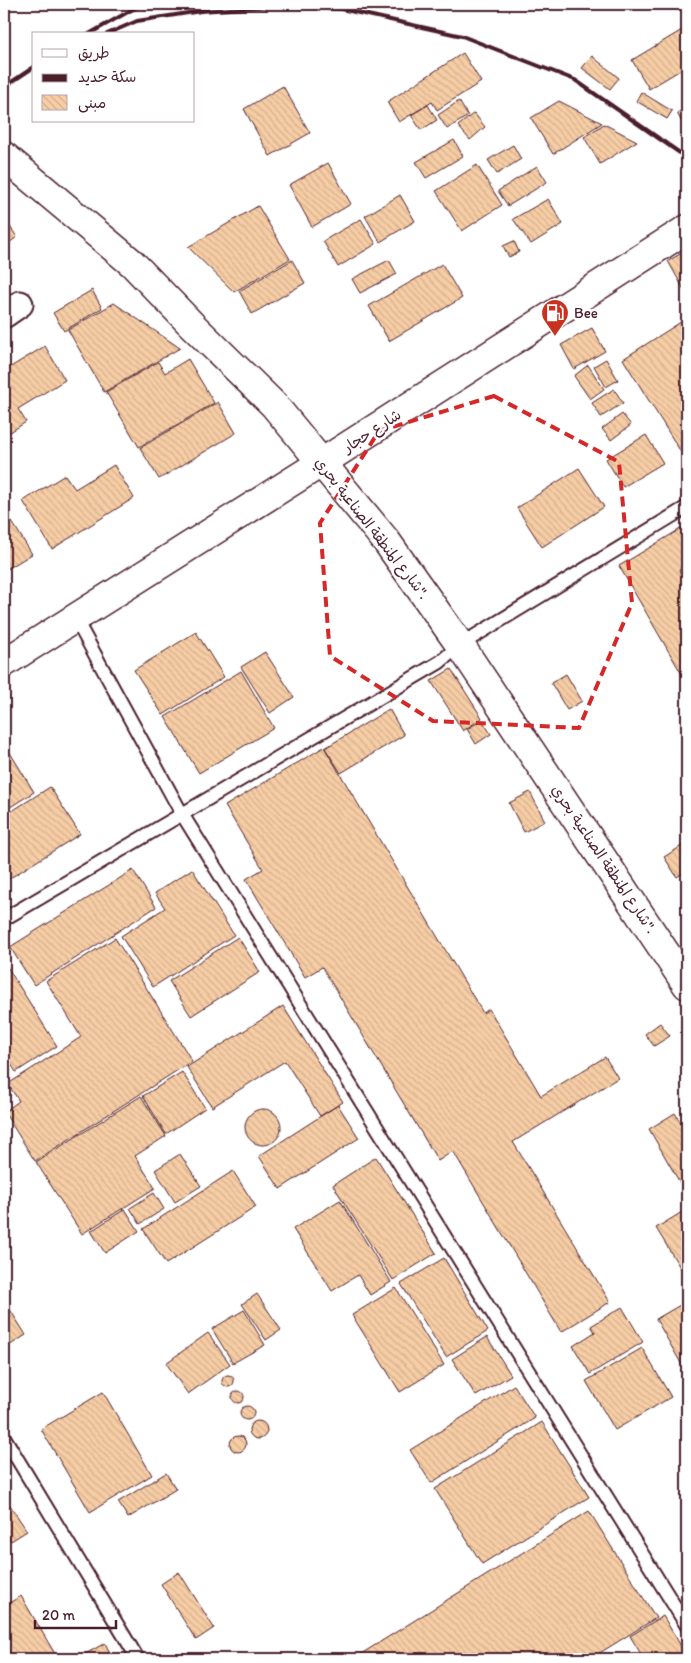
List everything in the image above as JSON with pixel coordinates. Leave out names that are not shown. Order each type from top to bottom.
[{"type":"street","name":"شارع المنطقة الصناعية بحري\".","points":[[4,156],[132,263],[274,405],[387,542],[460,645],[687,985]]},
{"type":"street","name":"شارع حجار","points":[[4,662],[321,463],[687,229]]},
{"type":"lane","points":[[4,919],[440,662],[460,645],[687,508]]},
{"type":"lane","points":[[75,618],[182,814],[687,1626]]},
{"type":"lane","points":[[4,1437],[138,1659]]},
{"type":"highlighted area","points":[[494,396],[619,462],[632,603],[579,728],[433,721],[330,656],[320,523],[379,431]]},
{"type":"building","points":[[687,27],[687,66],[649,89],[632,60]]},
{"type":"building","points":[[463,53],[481,82],[437,110],[432,102],[399,122],[387,102]]},
{"type":"building","points":[[592,56],[619,78],[610,89],[582,68]]},
{"type":"building","points":[[283,86],[310,133],[270,156],[244,109]]},
{"type":"building","points":[[641,92],[672,111],[667,119],[636,101]]},
{"type":"building","points":[[459,101],[468,116],[447,129],[438,115]]},
{"type":"building","points":[[559,101],[602,123],[553,154],[531,118]]},
{"type":"building","points":[[428,105],[437,120],[421,130],[411,115]]},
{"type":"building","points":[[687,107],[687,132],[677,113]]},
{"type":"building","points":[[474,113],[485,127],[470,140],[458,126]]},
{"type":"building","points":[[604,124],[637,141],[600,164],[584,137]]},
{"type":"building","points":[[454,140],[463,156],[426,178],[416,162]]},
{"type":"building","points":[[513,145],[521,159],[497,174],[488,160]]},
{"type":"building","points":[[328,163],[351,204],[312,227],[289,185]]},
{"type":"building","points":[[477,165],[502,205],[462,231],[436,191]]},
{"type":"building","points":[[537,166],[547,182],[508,206],[498,191]]},
{"type":"building","points":[[400,195],[415,221],[380,242],[365,216]]},
{"type":"building","points":[[548,199],[563,224],[531,244],[513,219]]},
{"type":"building","points":[[258,206],[290,259],[234,292],[188,247]]},
{"type":"building","points":[[4,218],[17,237],[5,246],[9,251],[4,256]]},
{"type":"building","points":[[361,219],[376,244],[338,267],[323,241]]},
{"type":"building","points":[[514,241],[519,252],[509,257],[503,246]]},
{"type":"building","points":[[687,250],[687,295],[668,261]]},
{"type":"building","points":[[292,260],[305,283],[252,314],[239,291]]},
{"type":"building","points":[[389,260],[397,274],[360,293],[352,279]]},
{"type":"building","points":[[442,264],[462,298],[389,341],[369,306]]},
{"type":"building","points":[[92,290],[102,308],[64,331],[53,313]]},
{"type":"building","points":[[114,303],[180,348],[104,392],[68,330]]},
{"type":"building","points":[[687,318],[687,455],[684,457],[623,359]]},
{"type":"building","points":[[592,328],[605,351],[574,369],[561,345]]},
{"type":"building","points":[[45,346],[65,380],[18,409],[26,422],[4,436],[4,371]]},
{"type":"building","points":[[188,359],[214,403],[139,447],[106,392],[158,362],[165,373]]},
{"type":"building","points":[[606,359],[618,380],[606,387],[594,366]]},
{"type":"building","points":[[588,365],[604,389],[590,399],[574,376]]},
{"type":"building","points":[[614,389],[623,403],[601,417],[592,403]]},
{"type":"building","points":[[218,402],[236,433],[159,479],[140,448]]},
{"type":"building","points":[[622,414],[631,425],[611,440],[602,429]]},
{"type":"building","points":[[646,435],[663,463],[623,487],[606,459]]},
{"type":"building","points":[[114,465],[134,498],[52,549],[23,501],[65,475],[75,489]]},
{"type":"building","points":[[579,468],[604,507],[542,547],[517,508]]},
{"type":"building","points":[[4,509],[32,554],[4,571]]},
{"type":"building","points":[[687,525],[687,565],[679,570],[687,584],[687,683],[619,566]]},
{"type":"building","points":[[196,632],[224,677],[163,715],[134,670]]},
{"type":"building","points":[[265,652],[294,697],[270,713],[241,667]]},
{"type":"building","points":[[451,669],[482,718],[463,731],[431,681]]},
{"type":"building","points":[[241,671],[274,728],[199,773],[165,717]]},
{"type":"building","points":[[566,674],[582,701],[567,710],[551,683]]},
{"type":"building","points":[[389,709],[404,735],[341,773],[325,748]]},
{"type":"building","points":[[482,720],[491,734],[476,744],[467,729]]},
{"type":"building","points":[[324,747],[483,1013],[489,1009],[541,1096],[605,1057],[618,1078],[513,1142],[610,1302],[561,1332],[453,1151],[438,1161],[322,967],[305,977],[246,879],[263,869],[225,806]]},
{"type":"building","points":[[9,751],[34,792],[4,811],[4,755]]},
{"type":"building","points":[[50,787],[80,834],[7,880],[4,874],[4,816]]},
{"type":"building","points":[[530,792],[545,821],[524,832],[509,803]]},
{"type":"building","points":[[685,844],[687,847],[687,870],[677,877],[664,857]]},
{"type":"building","points":[[192,869],[234,935],[153,987],[121,936],[165,908],[155,893]]},
{"type":"building","points":[[133,870],[156,907],[34,985],[10,947]]},
{"type":"building","points":[[238,937],[260,972],[191,1016],[169,981]]},
{"type":"building","points":[[115,938],[192,1061],[35,1161],[4,1112],[19,1101],[8,1084],[81,1037],[46,981]]},
{"type":"building","points":[[4,962],[57,1046],[16,1072],[4,1053]]},
{"type":"building","points":[[283,1006],[343,1102],[320,1116],[285,1061],[212,1107],[187,1067]]},
{"type":"building","points":[[660,1023],[670,1036],[654,1046],[645,1034]]},
{"type":"building","points":[[182,1072],[205,1108],[166,1134],[143,1096]]},
{"type":"building","points":[[141,1096],[166,1136],[135,1156],[155,1188],[82,1234],[36,1162]]},
{"type":"building","points":[[338,1105],[359,1138],[280,1189],[259,1156]]},
{"type":"building","points":[[263,1109],[270,1110],[276,1114],[280,1120],[280,1134],[276,1140],[270,1144],[263,1145],[256,1144],[250,1140],[246,1134],[245,1127],[246,1120],[250,1114],[256,1110]]},
{"type":"building","points":[[675,1113],[687,1134],[687,1195],[649,1129]]},
{"type":"building","points":[[180,1154],[201,1186],[175,1202],[155,1170]]},
{"type":"building","points":[[376,1157],[436,1253],[393,1280],[333,1185]]},
{"type":"building","points":[[233,1171],[256,1207],[166,1264],[143,1229]]},
{"type":"building","points":[[154,1193],[164,1209],[140,1224],[130,1208]]},
{"type":"building","points":[[340,1200],[391,1282],[370,1295],[358,1275],[332,1291],[293,1229]]},
{"type":"building","points":[[125,1209],[139,1231],[105,1253],[91,1231]]},
{"type":"building","points":[[687,1209],[687,1272],[684,1274],[656,1228]]},
{"type":"building","points":[[444,1258],[488,1331],[446,1357],[401,1284]]},
{"type":"building","points":[[396,1288],[444,1365],[400,1392],[352,1315]]},
{"type":"building","points":[[257,1294],[281,1330],[266,1340],[242,1304]]},
{"type":"building","points":[[4,1300],[26,1335],[4,1349]]},
{"type":"building","points":[[687,1301],[687,1374],[656,1319]]},
{"type":"building","points":[[622,1307],[643,1342],[590,1374],[573,1346],[595,1332],[591,1326]]},
{"type":"building","points":[[244,1310],[265,1345],[233,1363],[212,1329]]},
{"type":"building","points":[[208,1333],[230,1364],[188,1394],[166,1363]]},
{"type":"building","points":[[487,1337],[511,1375],[476,1396],[452,1359]]},
{"type":"building","points":[[642,1348],[671,1397],[615,1430],[586,1381]]},
{"type":"building","points":[[228,1375],[234,1381],[228,1387],[222,1381]]},
{"type":"building","points":[[514,1385],[535,1418],[431,1483],[410,1450]]},
{"type":"building","points":[[238,1391],[244,1397],[238,1403],[232,1397]]},
{"type":"building","points":[[103,1392],[152,1475],[90,1512],[41,1429]]},
{"type":"building","points":[[247,1406],[252,1408],[254,1413],[252,1418],[247,1420],[242,1418],[240,1413],[242,1408]]},
{"type":"building","points":[[258,1421],[264,1424],[267,1430],[264,1436],[258,1439],[252,1436],[249,1430],[252,1424]]},
{"type":"building","points":[[542,1422],[589,1497],[482,1564],[435,1489]]},
{"type":"building","points":[[235,1436],[241,1436],[246,1441],[244,1450],[235,1452],[230,1447],[230,1441]]},
{"type":"building","points":[[166,1473],[176,1489],[128,1518],[118,1502]]},
{"type":"building","points":[[10,1505],[27,1531],[11,1541],[4,1529],[4,1508]]},
{"type":"building","points":[[589,1511],[656,1618],[590,1659],[353,1659]]},
{"type":"building","points":[[179,1572],[214,1628],[196,1640],[161,1584]]},
{"type":"building","points":[[21,1596],[58,1659],[4,1659],[4,1606]]},
{"type":"building","points":[[663,1616],[687,1659],[644,1659],[630,1636]]},
{"type":"building","points":[[105,1643],[113,1659],[81,1659],[80,1657]]},
{"type":"railway","points":[[93,32],[142,4]]},
{"type":"railway","points":[[112,32],[137,21],[201,11],[271,6],[341,9],[462,36],[575,80],[687,158]]},
{"type":"railway","points":[[4,87],[32,68]]},
{"type":"place","name":"Bee","points":[[555,337]]}]
